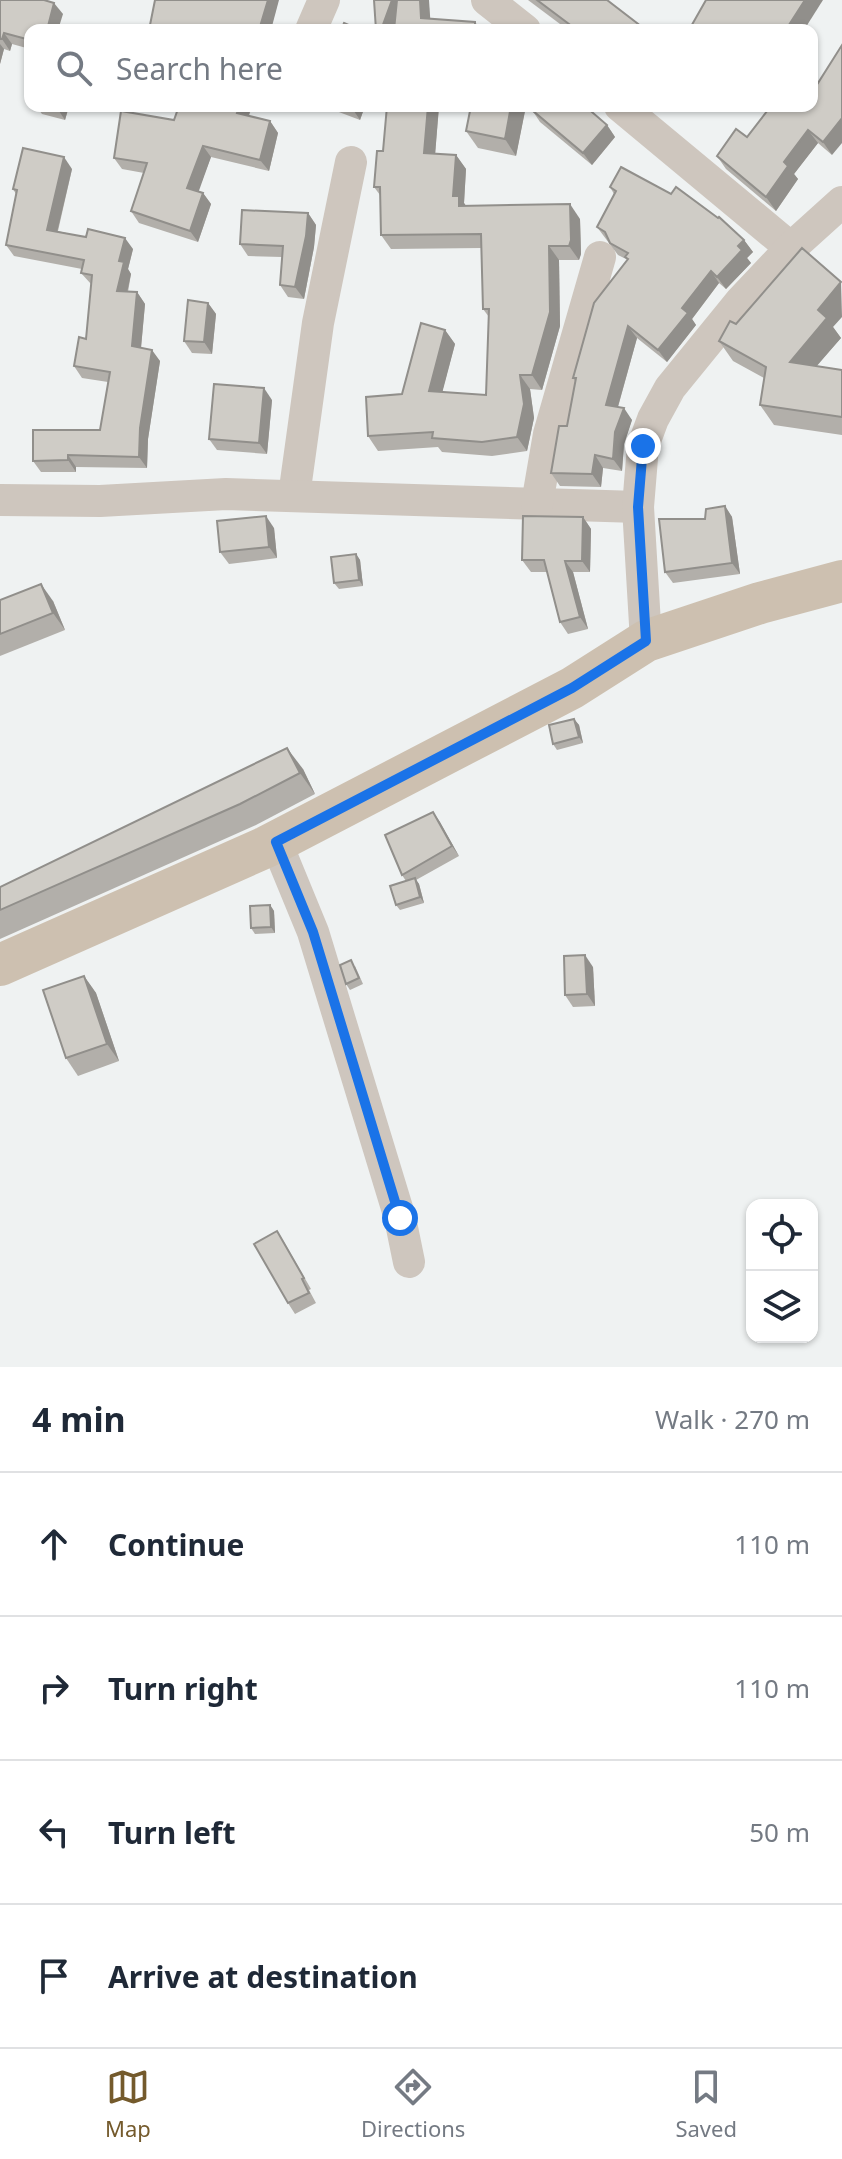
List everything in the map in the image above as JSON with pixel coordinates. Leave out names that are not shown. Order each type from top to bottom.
[{"type":"main road","points":[[0,965],[276,842],[572,688],[646,641],[760,603],[842,581]]},
{"type":"street","points":[[314,24],[324,0]]},
{"type":"street","points":[[487,0],[517,24]]},
{"type":"street","points":[[627,112],[791,248]]},
{"type":"street","points":[[294,496],[318,323],[351,162]]},
{"type":"street","points":[[646,641],[638,507],[643,446],[653,419],[670,388],[740,302],[791,248],[842,202]]},
{"type":"street","points":[[537,504],[549,434],[600,257]]},
{"type":"street","points":[[0,500],[100,501],[226,494],[638,507]]},
{"type":"street","points":[[276,842],[313,932],[400,1218],[409,1262]]},
{"type":"building","points":[[0,0],[44,0],[54,3],[49,24],[24,24],[24,38],[4,33],[0,39]]},
{"type":"building","points":[[155,0],[268,0],[261,24],[150,24]]},
{"type":"building","points":[[374,0],[392,0],[383,24],[376,24]]},
{"type":"building","points":[[397,0],[420,0],[421,18],[475,22],[475,24],[395,24]]},
{"type":"building","points":[[537,0],[607,0],[638,24],[569,24]]},
{"type":"building","points":[[706,0],[805,0],[790,24],[692,24]]},
{"type":"building","points":[[842,45],[842,118],[823,142],[808,130],[784,162],[788,166],[766,197],[717,156],[736,129],[747,137],[766,112],[818,112],[818,83]]},
{"type":"building","points":[[121,112],[174,120],[177,112],[237,112],[270,121],[260,160],[203,146],[187,188],[203,193],[190,231],[131,211],[147,163],[114,158]]},
{"type":"building","points":[[386,112],[427,112],[424,153],[456,155],[453,196],[459,196],[459,206],[570,204],[569,246],[549,246],[550,312],[532,375],[520,375],[524,404],[517,437],[482,442],[432,438],[433,432],[368,436],[366,397],[402,394],[421,323],[445,330],[429,391],[486,395],[489,309],[483,309],[481,234],[381,235],[380,187],[374,187],[377,151],[383,151]]},
{"type":"building","points":[[470,112],[510,112],[505,139],[466,131]]},
{"type":"building","points":[[534,112],[592,112],[607,125],[583,153]]},
{"type":"building","points":[[23,148],[64,157],[47,230],[86,237],[88,229],[125,238],[119,261],[124,262],[117,291],[137,292],[132,346],[152,350],[140,428],[139,457],[68,455],[68,460],[33,461],[33,430],[100,430],[110,372],[74,366],[79,337],[86,339],[92,275],[81,273],[84,260],[6,245],[17,190],[13,189]]},
{"type":"building","points":[[621,167],[671,194],[676,187],[719,217],[744,240],[738,246],[742,250],[717,277],[711,271],[682,308],[688,313],[658,350],[628,326],[606,405],[624,408],[615,432],[613,459],[595,455],[592,474],[551,473],[559,426],[567,426],[576,378],[573,378],[594,303],[628,259],[625,257],[628,253],[610,243],[605,232],[597,227],[616,191],[610,187]]},
{"type":"building","points":[[242,210],[308,213],[295,287],[280,285],[283,246],[240,244]]},
{"type":"building","points":[[802,248],[841,282],[818,310],[827,318],[790,362],[842,370],[842,417],[760,405],[766,367],[719,341],[730,321],[736,324]]},
{"type":"building","points":[[188,300],[208,303],[204,342],[184,341]]},
{"type":"building","points":[[214,384],[264,388],[259,443],[209,439]]},
{"type":"building","points":[[725,506],[732,563],[665,572],[659,519],[705,519],[706,509]]},
{"type":"building","points":[[266,516],[269,547],[220,552],[217,521]]},
{"type":"building","points":[[523,516],[583,517],[582,561],[565,561],[580,617],[560,622],[544,560],[522,560]]},
{"type":"building","points":[[356,554],[359,580],[334,583],[331,557]]},
{"type":"building","points":[[41,584],[53,613],[0,634],[0,600]]},
{"type":"building","points":[[574,719],[579,737],[553,744],[549,725]]},
{"type":"building","points":[[287,748],[300,773],[240,804],[0,910],[0,887]]},
{"type":"building","points":[[433,812],[452,846],[402,875],[385,835]]},
{"type":"building","points":[[415,878],[420,897],[396,905],[390,886]]},
{"type":"building","points":[[270,905],[271,927],[251,928],[250,906]]},
{"type":"building","points":[[585,955],[587,994],[565,995],[564,956]]},
{"type":"building","points":[[351,960],[359,978],[346,984],[340,965]]},
{"type":"building","points":[[84,976],[107,1044],[66,1058],[43,990]]},
{"type":"building","points":[[277,1231],[304,1278],[309,1293],[288,1303],[254,1244]]},
{"type":"route","points":[[400,1218],[313,932],[276,842],[572,688],[646,641],[638,507],[643,446]]}]
